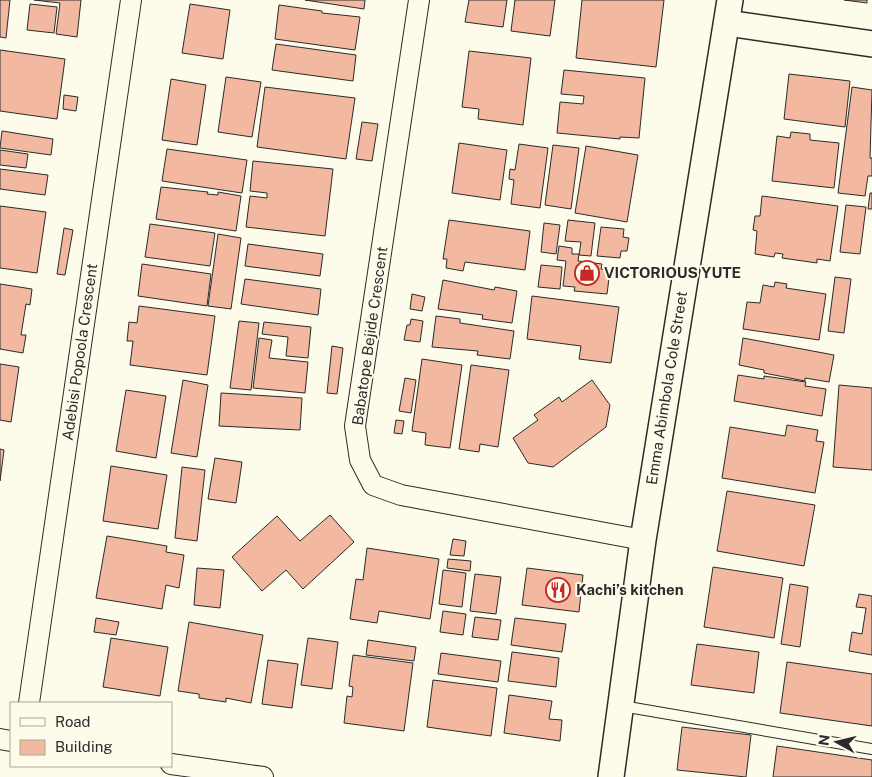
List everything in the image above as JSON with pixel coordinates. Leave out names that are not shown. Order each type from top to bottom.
[{"type":"street","name":"Adebisi Popoola Crescent","points":[[29,702],[131,0]]},
{"type":"street","name":"Babatope Bejide Crescent","points":[[419,0],[355,426],[360,460],[374,485],[402,495],[643,540]]},
{"type":"street","name":"Emma Abimbola Cole Street","points":[[611,777],[643,540],[728,11]]},
{"type":"street","points":[[728,11],[872,44]]},
{"type":"street","points":[[172,764],[263,777]]},
{"type":"lane","points":[[622,706],[872,748]]},
{"type":"building","points":[[0,0],[10,0],[6,38],[0,37]]},
{"type":"building","points":[[34,0],[81,0],[77,37],[56,34],[60,3]]},
{"type":"building","points":[[305,0],[365,0],[364,9]]},
{"type":"building","points":[[469,0],[507,0],[503,27],[465,22]]},
{"type":"building","points":[[515,0],[555,0],[550,36],[511,31]]},
{"type":"building","points":[[582,0],[664,0],[656,67],[576,58]]},
{"type":"building","points":[[844,0],[867,0],[867,3]]},
{"type":"building","points":[[30,4],[57,7],[54,33],[27,30]]},
{"type":"building","points":[[190,4],[230,10],[223,59],[182,53]]},
{"type":"building","points":[[279,5],[322,11],[322,13],[360,17],[355,50],[275,39]]},
{"type":"building","points":[[276,44],[356,55],[353,81],[272,70]]},
{"type":"building","points":[[0,50],[65,59],[57,119],[0,111]]},
{"type":"building","points":[[469,51],[531,58],[523,125],[478,119],[479,109],[462,107]]},
{"type":"building","points":[[564,70],[645,78],[639,138],[620,137],[620,139],[557,133],[560,102],[583,104],[584,96],[561,94]]},
{"type":"building","points":[[789,74],[850,81],[845,127],[784,119]]},
{"type":"building","points":[[226,77],[261,82],[252,137],[218,132]]},
{"type":"building","points":[[171,79],[206,85],[197,145],[162,140]]},
{"type":"building","points":[[265,87],[355,98],[346,159],[257,147]]},
{"type":"building","points":[[852,87],[872,90],[870,158],[872,158],[872,176],[868,176],[865,196],[838,193]]},
{"type":"building","points":[[64,95],[78,97],[76,111],[63,109]]},
{"type":"building","points":[[362,122],[378,124],[372,161],[356,159]]},
{"type":"building","points":[[2,131],[53,139],[51,155],[0,148]]},
{"type":"building","points":[[791,132],[810,134],[810,140],[839,143],[834,188],[772,181],[777,136],[790,138]]},
{"type":"building","points":[[459,143],[507,150],[500,200],[452,193]]},
{"type":"building","points":[[519,144],[548,148],[540,208],[511,204],[514,180],[509,179],[510,169],[515,170]]},
{"type":"building","points":[[553,145],[579,148],[571,209],[545,205]]},
{"type":"building","points":[[586,146],[638,155],[627,222],[575,213]]},
{"type":"building","points":[[167,149],[247,160],[242,193],[162,181]]},
{"type":"building","points":[[0,150],[28,154],[26,168],[0,165]]},
{"type":"building","points":[[253,161],[333,169],[325,236],[246,227],[250,196],[267,198],[267,193],[250,191]]},
{"type":"building","points":[[0,169],[48,175],[45,195],[0,189]]},
{"type":"building","points":[[161,187],[208,192],[207,194],[218,195],[218,192],[241,196],[236,231],[156,219]]},
{"type":"building","points":[[870,193],[872,193],[872,209],[868,209]]},
{"type":"building","points":[[762,196],[838,206],[830,261],[817,259],[817,263],[782,258],[783,254],[775,253],[774,257],[755,254],[757,231],[753,230],[755,216],[760,216]]},
{"type":"building","points":[[846,205],[866,207],[860,254],[840,252]]},
{"type":"building","points":[[0,206],[46,212],[37,273],[0,268]]},
{"type":"building","points":[[449,220],[530,231],[525,270],[465,262],[463,271],[446,268],[447,259],[443,259]]},
{"type":"building","points":[[568,220],[595,223],[591,256],[579,255],[581,242],[565,241]]},
{"type":"building","points":[[544,223],[560,225],[556,254],[541,252]]},
{"type":"building","points":[[150,224],[215,233],[210,266],[145,257]]},
{"type":"building","points":[[601,227],[624,229],[623,237],[629,238],[627,251],[621,251],[620,258],[597,256]]},
{"type":"building","points":[[64,228],[73,230],[65,275],[57,274]]},
{"type":"building","points":[[218,234],[241,238],[231,309],[208,306]]},
{"type":"building","points":[[248,244],[323,254],[320,276],[245,266]]},
{"type":"building","points":[[559,246],[572,248],[572,254],[579,254],[578,261],[602,264],[601,269],[610,270],[607,294],[574,291],[575,287],[563,286],[566,261],[557,260]]},
{"type":"building","points":[[142,264],[211,274],[207,306],[138,296]]},
{"type":"building","points":[[541,265],[562,267],[560,289],[538,287]]},
{"type":"building","points":[[835,277],[851,279],[844,333],[828,331]]},
{"type":"building","points":[[245,279],[321,289],[318,315],[241,304]]},
{"type":"building","points":[[443,280],[494,290],[495,287],[517,291],[512,323],[482,319],[483,315],[438,309]]},
{"type":"building","points":[[775,282],[787,284],[786,288],[826,294],[819,340],[743,329],[747,302],[760,303],[763,285],[774,287]]},
{"type":"building","points":[[0,284],[32,289],[30,305],[26,304],[21,335],[26,335],[23,353],[0,349]]},
{"type":"building","points":[[412,294],[425,297],[422,311],[410,309]]},
{"type":"building","points":[[532,296],[619,307],[611,363],[579,359],[581,346],[527,339]]},
{"type":"building","points":[[139,306],[215,316],[207,375],[130,365],[133,341],[127,341],[129,322],[137,323]]},
{"type":"building","points":[[436,316],[460,319],[460,323],[514,331],[510,359],[477,355],[478,351],[432,347]]},
{"type":"building","points":[[411,319],[423,321],[420,342],[404,340],[407,325],[410,325]]},
{"type":"building","points":[[239,321],[259,323],[251,390],[230,388]]},
{"type":"building","points":[[264,322],[311,327],[308,358],[286,356],[288,337],[262,334]]},
{"type":"building","points":[[259,338],[272,340],[269,358],[308,362],[305,393],[253,388]]},
{"type":"building","points":[[743,338],[834,355],[829,382],[805,378],[805,381],[764,373],[764,370],[739,365]]},
{"type":"building","points":[[332,346],[343,348],[337,394],[327,393]]},
{"type":"building","points":[[422,359],[462,365],[450,448],[425,445],[426,433],[412,431]]},
{"type":"building","points":[[0,364],[19,367],[11,422],[0,420]]},
{"type":"building","points":[[471,365],[509,370],[498,447],[480,444],[479,452],[459,449]]},
{"type":"building","points":[[738,375],[764,379],[764,376],[806,382],[805,386],[826,389],[822,416],[734,401]]},
{"type":"building","points":[[405,378],[416,380],[411,413],[399,411]]},
{"type":"building","points":[[183,380],[208,385],[197,457],[171,453]]},
{"type":"building","points":[[592,380],[610,405],[606,427],[553,467],[528,463],[513,438],[538,420],[534,415],[559,397],[562,402]]},
{"type":"building","points":[[839,385],[872,388],[872,470],[833,467]]},
{"type":"building","points":[[126,390],[166,396],[156,458],[116,451]]},
{"type":"building","points":[[221,393],[302,398],[300,430],[219,426]]},
{"type":"building","points":[[396,420],[404,421],[402,434],[394,433]]},
{"type":"building","points":[[787,425],[818,430],[816,441],[824,442],[815,493],[722,478],[730,427],[785,436]]},
{"type":"building","points":[[0,449],[4,450],[0,481]]},
{"type":"building","points":[[215,458],[242,462],[236,503],[208,499]]},
{"type":"building","points":[[111,466],[167,475],[158,529],[103,521]]},
{"type":"building","points":[[182,467],[205,470],[197,541],[175,538]]},
{"type":"building","points":[[727,491],[815,505],[804,566],[717,551]]},
{"type":"building","points":[[330,515],[354,542],[303,589],[286,570],[262,591],[232,557],[277,516],[300,541]]},
{"type":"building","points":[[107,536],[167,546],[166,552],[184,555],[179,588],[166,585],[162,609],[96,598]]},
{"type":"building","points":[[453,539],[466,541],[464,556],[450,555]]},
{"type":"building","points":[[367,548],[439,559],[430,619],[379,611],[377,623],[350,619],[356,579],[363,580]]},
{"type":"building","points":[[448,559],[471,561],[470,571],[447,568]]},
{"type":"building","points":[[713,567],[783,578],[774,638],[704,627]]},
{"type":"building","points":[[197,568],[224,570],[220,608],[194,605]]},
{"type":"building","points":[[527,568],[583,575],[579,612],[522,605]]},
{"type":"building","points":[[443,570],[466,573],[462,607],[439,604]]},
{"type":"building","points":[[475,574],[501,577],[496,614],[470,611]]},
{"type":"building","points":[[790,584],[808,587],[800,647],[781,644]]},
{"type":"building","points":[[859,594],[872,596],[872,655],[849,651],[852,632],[862,634],[866,608],[856,607]]},
{"type":"building","points":[[443,611],[466,614],[463,635],[440,632]]},
{"type":"building","points":[[475,617],[501,620],[498,640],[472,637]]},
{"type":"building","points":[[96,618],[119,622],[116,635],[94,632]]},
{"type":"building","points":[[515,618],[566,624],[562,652],[511,645]]},
{"type":"building","points":[[189,622],[263,635],[251,703],[226,698],[226,702],[199,698],[199,694],[178,691]]},
{"type":"building","points":[[111,638],[168,647],[160,696],[103,687]]},
{"type":"building","points":[[308,638],[338,642],[332,689],[301,685]]},
{"type":"building","points":[[368,640],[416,647],[414,661],[366,655]]},
{"type":"building","points":[[697,644],[759,652],[754,693],[691,685]]},
{"type":"building","points":[[512,652],[559,658],[556,687],[508,681]]},
{"type":"building","points":[[441,653],[501,661],[498,682],[438,674]]},
{"type":"building","points":[[353,655],[413,663],[404,731],[344,723],[347,696],[352,697],[353,687],[349,686]]},
{"type":"building","points":[[268,660],[298,664],[292,708],[262,704]]},
{"type":"building","points":[[787,662],[872,674],[872,726],[780,713]]},
{"type":"building","points":[[433,680],[497,688],[491,736],[427,727]]},
{"type":"building","points":[[509,695],[552,701],[549,719],[562,720],[560,741],[504,733]]},
{"type":"building","points":[[682,727],[751,735],[746,777],[677,770]]},
{"type":"building","points":[[777,746],[872,760],[872,777],[773,777]]},
{"type":"place","name":"VICTORIOUS YUTE","points":[[587,273]]},
{"type":"place","name":"Kachi’s kitchen","points":[[558,590]]}]
